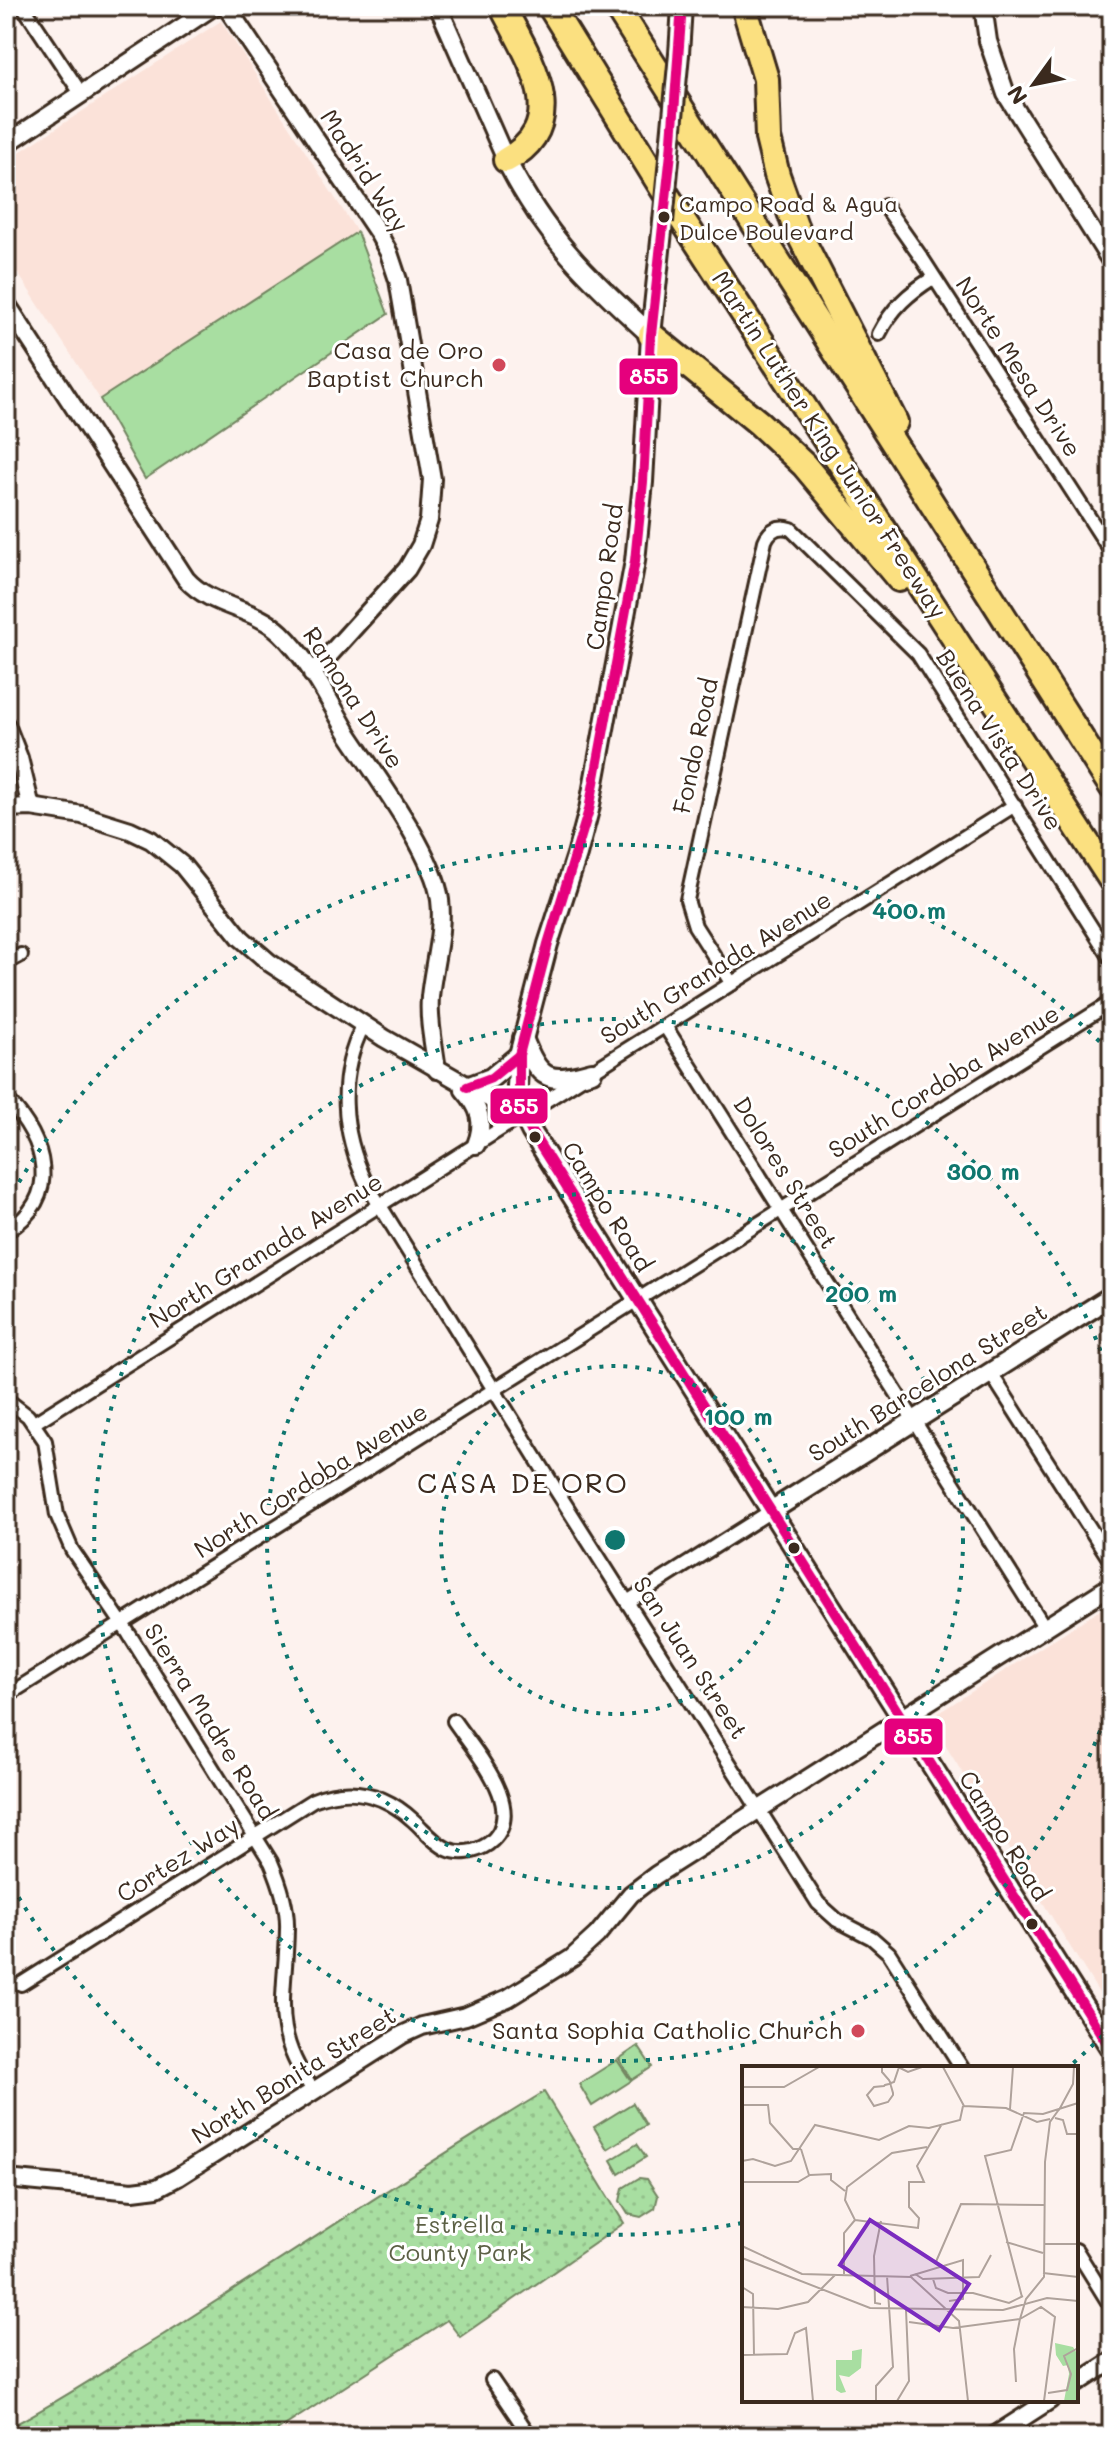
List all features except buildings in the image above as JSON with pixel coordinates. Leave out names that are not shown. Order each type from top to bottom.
[{"type":"highway","points":[[502,6],[532,66],[542,105],[539,129],[531,142],[506,160]]},
{"type":"highway","name":"Martin Luther King Junior Freeway","points":[[550,6],[678,212],[1112,881]]},
{"type":"highway","points":[[616,6],[1112,787]]},
{"type":"highway","points":[[744,6],[766,79],[768,138],[795,226],[907,446],[922,491]]},
{"type":"highway","points":[[651,335],[759,423],[804,465],[870,541],[1012,725]]},
{"type":"main road","name":"Campo Road","points":[[682,6],[671,153],[651,335],[643,482],[635,561],[585,825],[548,944],[521,1046],[517,1086],[522,1117],[1112,2051]]},
{"type":"main road","points":[[506,160],[529,203],[572,261],[651,335]]},
{"type":"main road","points":[[462,1085],[491,1078],[521,1046],[550,1078],[559,1080],[592,1072]]},
{"type":"main road","name":"South Barcelona Street","points":[[771,1511],[1112,1296]]},
{"type":"street","points":[[23,6],[82,95]]},
{"type":"street","points":[[6,144],[214,6]]},
{"type":"street","name":"Madrid Way","points":[[226,6],[389,253],[398,280],[432,479],[429,520],[415,557],[399,579],[312,674]]},
{"type":"street","points":[[438,6],[506,160]]},
{"type":"street","points":[[983,6],[994,63],[1006,94],[1112,263]]},
{"type":"street","name":"Norte Mesa Drive","points":[[885,206],[1112,553]]},
{"type":"street","points":[[879,334],[888,315],[909,294],[933,278]]},
{"type":"street","name":"Ramona Drive","points":[[6,303],[186,579],[209,597],[272,625],[295,649],[420,848],[436,880],[441,923],[430,1004],[437,1070]]},
{"type":"street","name":"Fondo Road","points":[[732,984],[699,935],[688,911],[687,900],[765,541],[769,533],[777,528],[791,529]]},
{"type":"street","name":"Buena Vista Drive","points":[[791,529],[918,654],[1112,960]]},
{"type":"street","points":[[6,725],[19,758],[31,807]]},
{"type":"street","name":"South Granada Avenue","points":[[522,1117],[1015,805]]},
{"type":"street","points":[[6,808],[31,807],[82,815],[130,830],[161,847],[182,865],[226,922],[281,972],[363,1026],[522,1117]]},
{"type":"street","points":[[6,963],[21,955]]},
{"type":"street","name":"South Cordoba Avenue","points":[[638,1301],[1112,1002]]},
{"type":"street","name":"San Juan Street","points":[[363,1026],[350,1055],[347,1072],[347,1123],[360,1168],[380,1206],[818,1903],[837,1920],[872,1938],[889,1953],[961,2066]]},
{"type":"street","name":"Dolores Street","points":[[665,1026],[1045,1628]]},
{"type":"street","points":[[462,1085],[482,1117],[482,1130],[476,1145]]},
{"type":"street","points":[[6,1098],[37,1145],[44,1172],[42,1190],[35,1207],[24,1220],[6,1232]]},
{"type":"street","name":"North Granada Avenue","points":[[34,1423],[522,1117]]},
{"type":"street","name":"North Cordoba Avenue","points":[[6,1696],[638,1301]]},
{"type":"street","points":[[990,1372],[1112,1563]]},
{"type":"street","name":"Sierra Madre Road","points":[[6,1399],[34,1423],[48,1450],[55,1503],[66,1539],[256,1837],[277,1876],[287,1915],[281,1998],[284,2026],[297,2065],[313,2090]]},
{"type":"street","points":[[627,1602],[771,1511]]},
{"type":"street","name":"North Bonita Street","points":[[6,2179],[111,2190],[157,2188],[215,2155],[402,2035],[422,2026],[466,2016],[508,1998],[568,1961],[584,1949],[641,1886],[1112,1585]]},
{"type":"street","name":"Cortez Way","points":[[21,1984],[313,1800],[334,1792],[376,1795],[411,1818],[436,1843],[447,1849],[465,1852],[480,1848],[492,1839],[501,1825],[503,1801],[490,1774],[454,1721]]},
{"type":"street","points":[[1078,2253],[1112,2308]]},
{"type":"street","points":[[1078,2383],[1112,2361]]},
{"type":"street","points":[[492,2380],[530,2436]]},
{"type":"street","points":[[994,2436],[1047,2402]]},
{"type":"shaded area","points":[[221,21],[357,232],[100,399],[6,255],[6,161]]},
{"type":"shaded area","points":[[1112,1602],[1112,2014],[929,1719]]},
{"type":"green space","points":[[357,232],[388,314],[145,479],[100,399]]},
{"type":"green space","points":[[638,2046],[652,2067],[632,2080],[619,2059]]},
{"type":"green space","points":[[617,2060],[631,2081],[592,2106],[579,2084]]},
{"type":"green space","name":"Estrella County Park","points":[[544,2092],[624,2223],[460,2337],[447,2320],[269,2436],[18,2436],[12,2426],[158,2338]]},
{"type":"green space","points":[[633,2103],[646,2125],[607,2149],[594,2127]]},
{"type":"green space","points":[[637,2144],[646,2157],[619,2174],[611,2160]]},
{"type":"green space","points":[[639,2178],[647,2179],[658,2196],[655,2208],[641,2217],[628,2214],[620,2201],[623,2188]]},
{"type":"transit line","name":"855","points":[[682,6],[671,153],[651,335],[643,482],[635,561],[589,810],[548,944],[519,1055],[519,1107],[531,1131],[1112,2051]]},
{"type":"transit line","name":"855","points":[[467,1087],[491,1078],[519,1055]]},
{"type":"place","name":"Campo Road & Agua Dulce Boulevard","points":[[664,217]]},
{"type":"place","name":"Casa de Oro Baptist Church","points":[[499,365]]},
{"type":"place","name":"Santa Sophia Catholic Church","points":[[858,2031]]},
{"type":"district","name":"CASA DE ORO","points":[[523,1483]]}]
